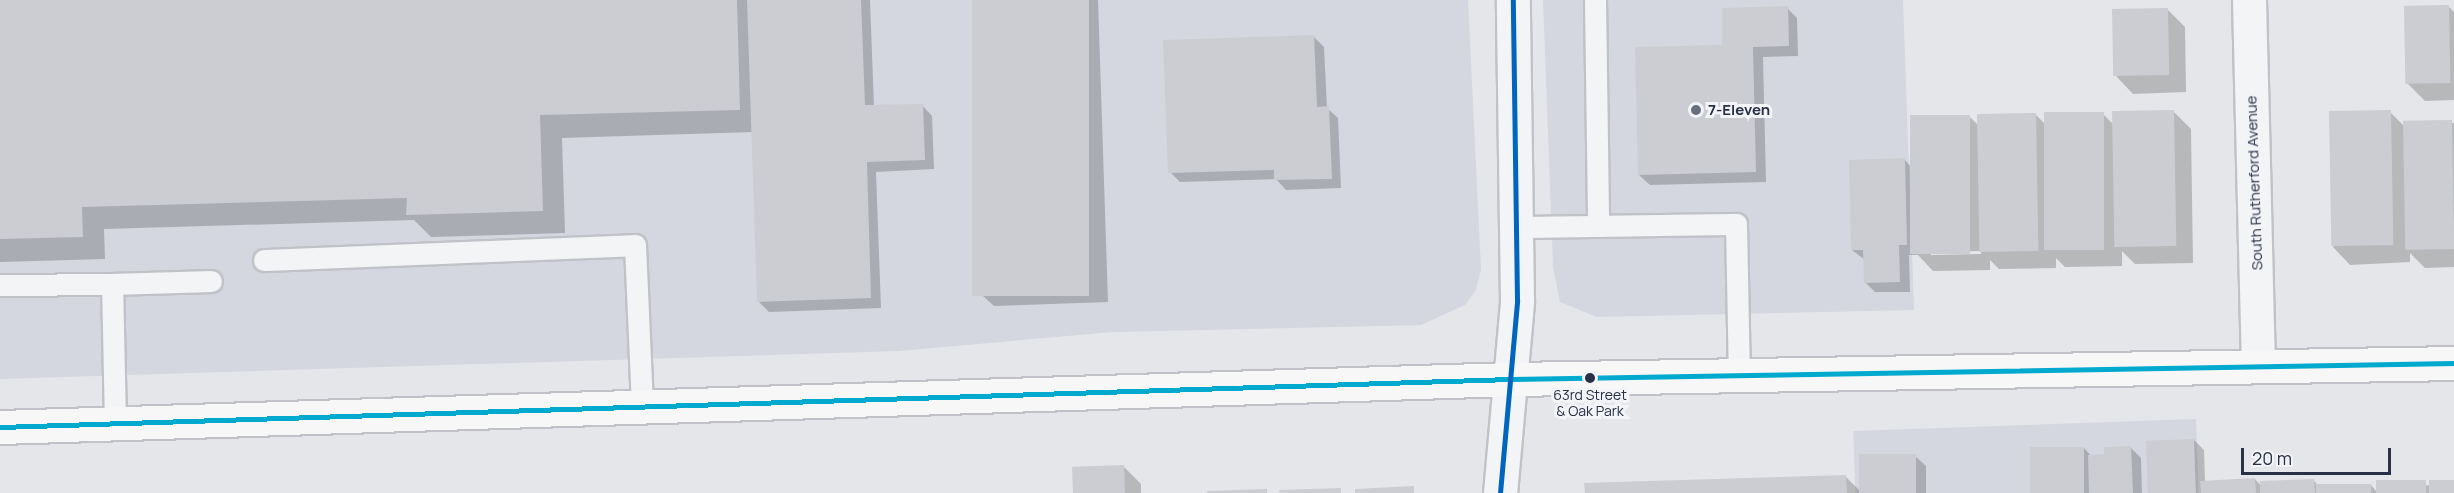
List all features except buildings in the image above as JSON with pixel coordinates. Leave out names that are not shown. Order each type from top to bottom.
[{"type":"main road","points":[[0,427],[1739,374],[2454,363]]},
{"type":"street","points":[[1500,493],[1501,444],[1512,380],[1517,227],[1513,0]]},
{"type":"street","name":"South Rutherford Avenue","points":[[2249,0],[2258,366]]},
{"type":"lane","points":[[1595,0],[1598,226]]},
{"type":"lane","points":[[1517,227],[1737,224],[1739,374]]},
{"type":"lane","points":[[264,260],[635,245],[642,407]]},
{"type":"lane","points":[[0,285],[211,281]]},
{"type":"lane","points":[[112,284],[115,424]]},
{"type":"shaded area","points":[[0,0],[1468,0],[1481,269],[1476,290],[1465,305],[1421,325],[1113,332],[899,351],[0,379]]},
{"type":"shaded area","points":[[1543,0],[1903,0],[1914,310],[1597,317],[1560,302],[1553,267]]},
{"type":"shaded area","points":[[2196,419],[2199,493],[1855,493],[1853,431]]},
{"type":"transit line","points":[[1500,493],[1517,301],[1513,0]]},
{"type":"transit line","points":[[0,427],[1512,379],[2454,363]]},
{"type":"place","name":"7-Eleven","points":[[1696,110]]},
{"type":"place","name":"63rd Street & Oak Park","points":[[1590,378]]}]
